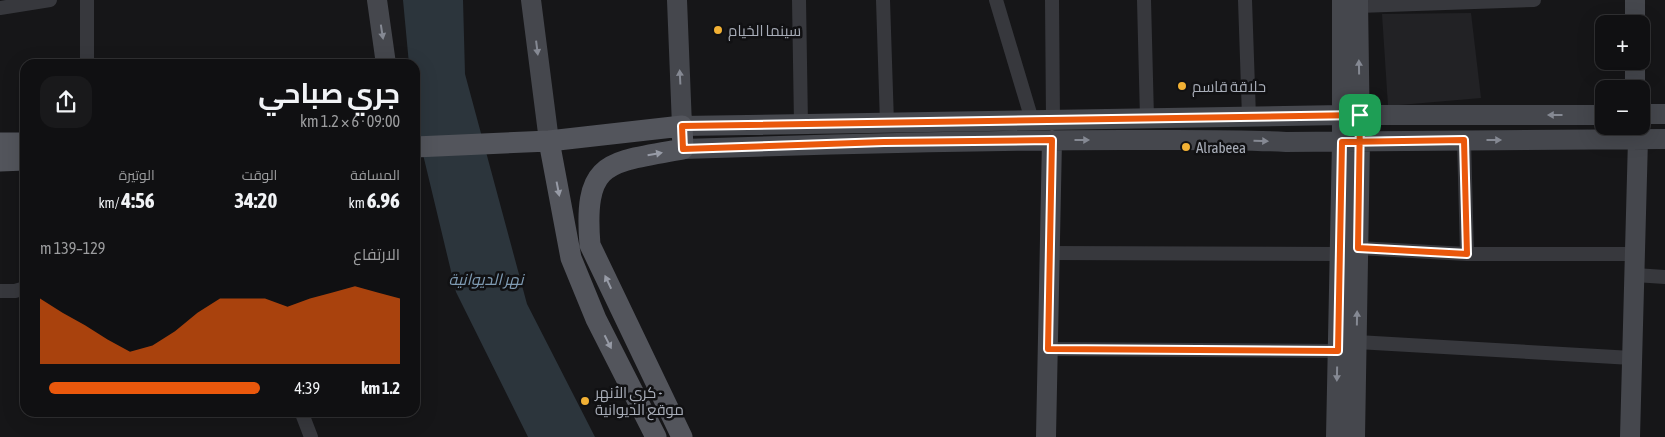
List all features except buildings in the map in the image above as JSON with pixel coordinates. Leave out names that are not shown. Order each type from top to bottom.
[{"type":"main road","points":[[377,0],[385,59]]},
{"type":"main road","points":[[531,0],[548,141],[571,258],[596,319],[656,436],[679,431],[590,245],[588,218],[594,183],[603,171],[626,160],[683,149],[894,142],[1665,139]]},
{"type":"main road","points":[[677,0],[683,149]]},
{"type":"main road","points":[[1635,0],[1635,15]]},
{"type":"main road","points":[[1336,437],[1338,351],[1349,251],[1353,2]]},
{"type":"main road","points":[[1650,114],[1665,114]]},
{"type":"main road","points":[[420,147],[548,141],[682,126],[1351,115],[1595,115]]},
{"type":"main road","points":[[1630,437],[1638,139]]},
{"type":"main road","points":[[1046,437],[1052,140]]},
{"type":"main road","points":[[0,143],[20,143]]},
{"type":"main road","points":[[0,161],[20,160]]},
{"type":"main road","points":[[1349,251],[1357,342],[1355,437]]},
{"type":"street","points":[[0,8],[50,0]]},
{"type":"street","points":[[87,0],[87,59]]},
{"type":"street","points":[[799,0],[801,124]]},
{"type":"street","points":[[883,0],[887,123]]},
{"type":"street","points":[[996,0],[1032,120]]},
{"type":"street","points":[[1052,0],[1053,120]]},
{"type":"street","points":[[1144,0],[1147,118]]},
{"type":"street","points":[[1245,0],[1249,117]]},
{"type":"street","points":[[1353,2],[1534,0]]},
{"type":"street","points":[[1464,140],[1467,254]]},
{"type":"street","points":[[1050,253],[1349,251],[1467,254],[1636,254]]},
{"type":"street","points":[[1635,275],[1665,277]]},
{"type":"street","points":[[0,291],[20,290]]},
{"type":"street","points":[[1357,342],[1632,358]]},
{"type":"street","points":[[1048,349],[1338,351]]},
{"type":"street","points":[[303,417],[311,437]]},
{"type":"shaded area","points":[[1471,13],[1481,98],[1388,106],[1382,14]]},
{"type":"water","name":"نهر الديوانية","points":[[403,0],[463,0],[465,74],[527,304],[595,437],[528,437],[456,292],[420,142],[420,59],[409,59]]},
{"type":"place","name":"سينما الخيام","points":[[718,30]]},
{"type":"place","name":"حلاقة قاسم","points":[[1182,86]]},
{"type":"place","name":"Alrabeea","points":[[1186,147]]},
{"type":"place","name":"كري الأنهر - موقع الديوانية","points":[[585,401]]},
{"type":"route","points":[[1360,115],[1342,115],[682,126],[683,149],[884,142],[1052,140],[1048,349],[1338,351],[1342,142],[1360,141],[1464,140],[1467,254],[1358,248],[1360,141],[1360,115]]}]
